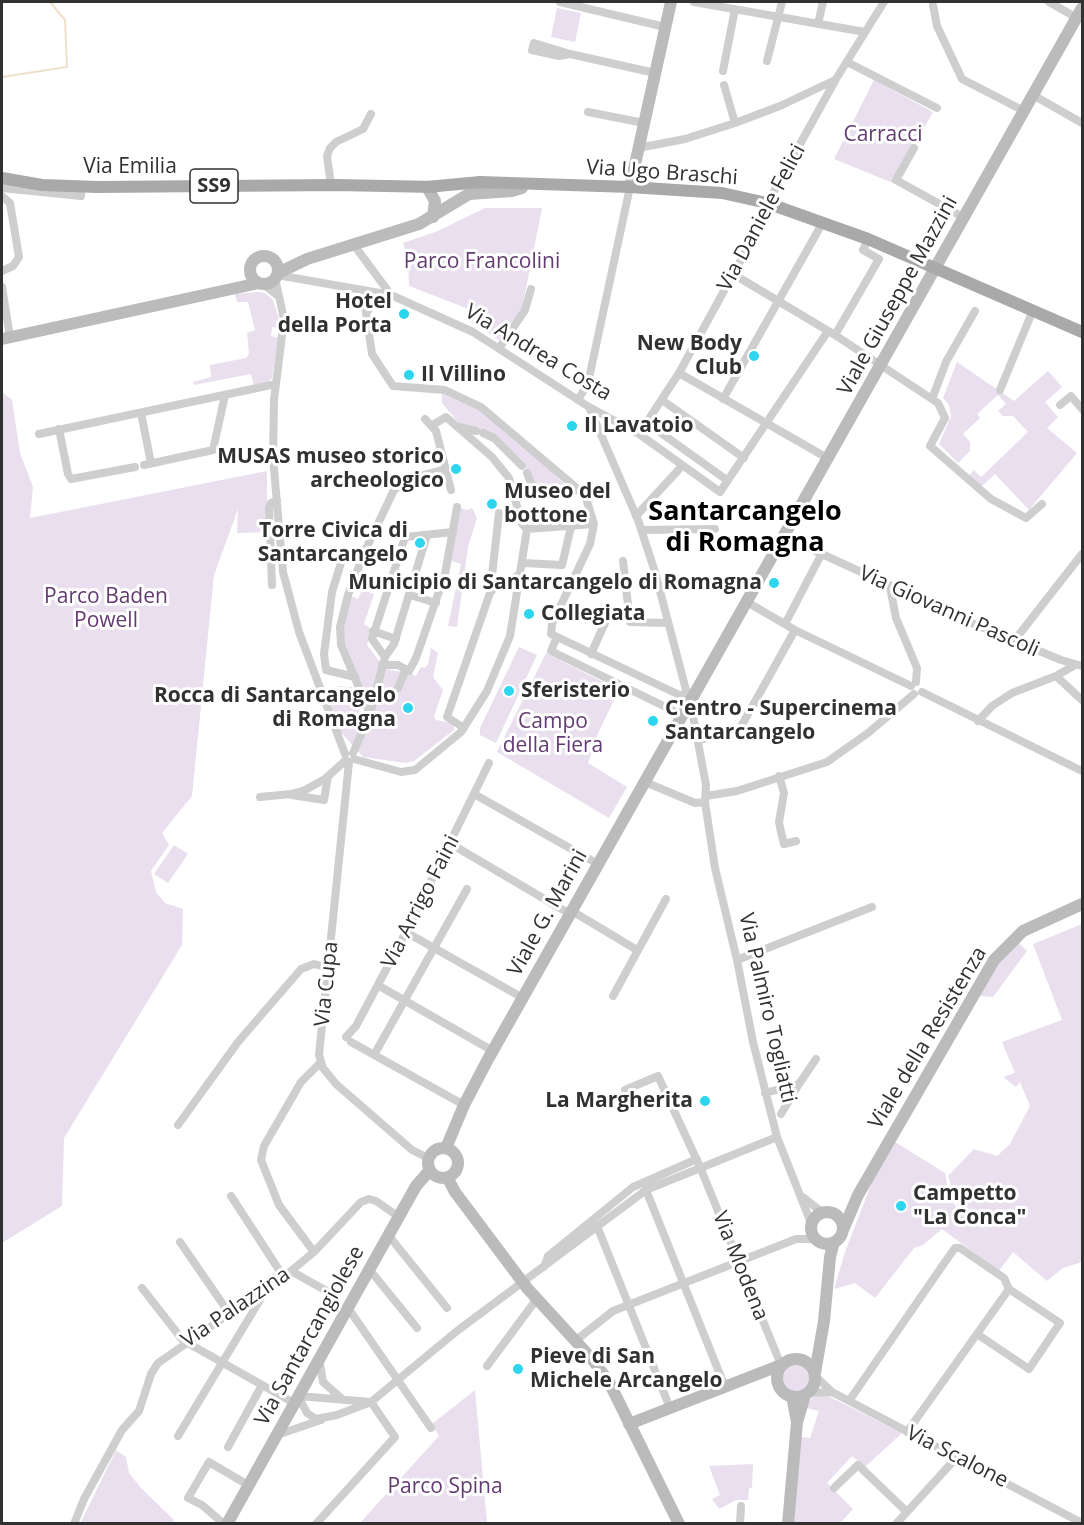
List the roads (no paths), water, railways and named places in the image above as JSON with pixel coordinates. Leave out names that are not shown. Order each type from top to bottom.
[{"type":"main road","name":"Via Emilia","points":[[2,178],[42,185],[81,187],[331,185],[427,187]]},
{"type":"main road","name":"Via Ugo Braschi","points":[[427,187],[522,188],[555,185]]},
{"type":"main road","name":"Via Ugo Braschi","points":[[474,188],[555,185],[630,187],[722,193],[768,203],[868,239],[1083,332]]},
{"type":"street","points":[[560,2],[578,4],[665,27]]},
{"type":"street","points":[[578,400],[588,383],[671,2]]},
{"type":"street","points":[[694,2],[865,32]]},
{"type":"street","points":[[767,61],[782,2]]},
{"type":"street","points":[[818,24],[823,2]]},
{"type":"street","name":"Via Daniele Felici","points":[[639,434],[679,373],[836,79],[884,2]]},
{"type":"street","points":[[1048,2],[1080,13]]},
{"type":"street","points":[[933,5],[937,26],[962,79],[1024,111]]},
{"type":"street","points":[[723,71],[735,9]]},
{"type":"street","name":"Viale Giuseppe Mazzini","points":[[686,698],[785,537],[963,216],[1080,13]]},
{"type":"street","points":[[570,54],[655,73]]},
{"type":"street","points":[[847,62],[937,108]]},
{"type":"street","points":[[638,148],[685,139],[735,123],[780,106],[836,79]]},
{"type":"street","points":[[724,85],[735,123]]},
{"type":"street","points":[[1033,95],[1083,123]]},
{"type":"street","points":[[588,112],[644,123]]},
{"type":"street","points":[[331,185],[327,156],[330,148],[336,141],[363,129],[371,114]]},
{"type":"street","points":[[914,148],[896,180],[963,216]]},
{"type":"street","points":[[2,188],[81,196],[81,187]]},
{"type":"street","points":[[427,187],[435,201],[433,217]]},
{"type":"street","points":[[2,287],[6,338],[216,291],[261,284],[276,272],[307,259],[433,217],[474,188]]},
{"type":"street","points":[[2,196],[10,203],[19,257],[13,266],[2,271]]},
{"type":"street","points":[[723,399],[823,222]]},
{"type":"street","points":[[662,400],[744,458],[832,333],[879,259],[863,250],[868,239]]},
{"type":"street","points":[[354,245],[387,295],[374,301],[368,312]]},
{"type":"street","points":[[216,291],[250,269],[254,261],[261,257],[276,272],[284,328],[274,400],[277,500],[287,591],[327,710],[348,755],[401,772],[416,770],[464,728],[487,691],[506,644],[521,574],[527,529]]},
{"type":"street","points":[[250,269],[252,278],[278,296]]},
{"type":"street","name":"Via Andrea Costa","points":[[276,272],[363,292],[387,295],[473,332],[500,347],[588,407],[639,434],[720,492],[744,458]]},
{"type":"street","points":[[733,274],[832,333],[942,407],[945,418],[930,446],[991,499],[1026,518],[1042,504]]},
{"type":"street","points":[[500,347],[525,310],[531,289]]},
{"type":"street","points":[[363,292],[368,312],[372,354],[393,386],[445,390],[481,406],[585,495],[594,524],[590,544],[552,624],[554,635],[550,651],[682,715]]},
{"type":"street","points":[[1000,390],[1033,310]]},
{"type":"street","points":[[932,399],[946,362],[975,311]]},
{"type":"street","points":[[679,373],[829,459]]},
{"type":"street","points":[[39,434],[276,384]]},
{"type":"street","points":[[246,390],[269,394],[274,400]]},
{"type":"street","points":[[59,429],[71,479],[144,465],[213,450],[225,395]]},
{"type":"street","points":[[1060,405],[1071,396],[1083,409]]},
{"type":"street","name":"Via Palmiro Togliatti","points":[[588,407],[642,531],[668,623],[698,740],[715,868],[765,1093],[777,1137],[814,1233],[826,1280]]},
{"type":"street","points":[[141,413],[144,465]]},
{"type":"street","points":[[451,490],[436,431],[428,422],[446,417],[502,468],[509,478],[522,524],[527,529],[594,524]]},
{"type":"street","points":[[647,423],[724,478]]},
{"type":"street","points":[[459,427],[494,438],[524,470],[536,497],[579,490]]},
{"type":"street","points":[[636,516],[682,466]]},
{"type":"street","points":[[370,714],[341,645],[340,627],[348,595],[365,551],[394,490],[408,478],[446,469]]},
{"type":"street","points":[[272,585],[269,507],[277,500]]},
{"type":"street","points":[[398,688],[436,603],[445,574],[457,507]]},
{"type":"street","points":[[464,728],[447,717],[490,593],[499,513]]},
{"type":"street","points":[[523,563],[562,565],[571,527]]},
{"type":"street","points":[[642,531],[715,529]]},
{"type":"street","points":[[408,670],[384,661],[374,646],[373,631],[405,537],[453,532]]},
{"type":"street","points":[[291,794],[328,776],[348,755],[370,714],[384,661],[396,639],[427,535]]},
{"type":"street","name":"Via Giovanni Pascoli","points":[[785,537],[1014,640],[1079,665]]},
{"type":"street","points":[[344,553],[332,592],[324,654],[326,670],[355,677]]},
{"type":"street","points":[[1014,640],[1083,554]]},
{"type":"street","points":[[784,624],[821,555]]},
{"type":"street","points":[[623,561],[630,622],[668,623]]},
{"type":"street","points":[[490,593],[495,587],[521,574]]},
{"type":"street","points":[[645,782],[695,803],[827,762],[868,733],[916,688],[917,668],[896,618],[890,586]]},
{"type":"street","points":[[410,596],[436,603]]},
{"type":"street","points":[[747,602],[795,630],[1083,771]]},
{"type":"street","points":[[591,654],[608,616],[630,618]]},
{"type":"street","points":[[698,740],[738,732],[795,630]]},
{"type":"street","points":[[373,631],[396,639]]},
{"type":"street","points":[[554,635],[686,698]]},
{"type":"street","points":[[978,721],[992,706],[1012,693],[1079,665]]},
{"type":"street","points":[[623,686],[630,672]]},
{"type":"street","points":[[1056,676],[1083,700]]},
{"type":"street","name":"Viale G. Marini","points":[[446,1148],[464,1105],[493,1051],[682,715],[686,698]]},
{"type":"street","name":"Via Cupa","points":[[321,1062],[319,1054],[348,755]]},
{"type":"street","name":"Via Arrigo Faini","points":[[374,1055],[348,1039],[451,844],[489,763]]},
{"type":"street","points":[[260,797],[291,794],[324,800],[328,776]]},
{"type":"street","points":[[779,776],[784,793],[779,822],[784,844],[796,841]]},
{"type":"street","points":[[474,794],[598,864]]},
{"type":"street","points":[[451,844],[638,950]]},
{"type":"street","points":[[464,1105],[374,1055],[467,890]]},
{"type":"street","points":[[612,996],[666,899]]},
{"type":"street","name":"Viale della Resistenza","points":[[834,1242],[843,1230],[858,1195],[994,960],[1023,931],[1083,904]]},
{"type":"street","points":[[737,960],[872,907]]},
{"type":"street","points":[[411,935],[523,998]]},
{"type":"street","points":[[178,1125],[238,1042],[301,969],[314,964],[329,968]]},
{"type":"street","points":[[381,987],[493,1051]]},
{"type":"street","points":[[781,1114],[816,1059]]},
{"type":"street","points":[[314,1252],[295,1223],[279,1205],[261,1160],[264,1146],[301,1082],[321,1062],[336,1084],[429,1164],[438,1176],[447,1177],[455,1171],[458,1162],[454,1154],[446,1148],[434,1151],[429,1164]]},
{"type":"street","name":"Via Modena","points":[[625,1090],[658,1076],[698,1163],[781,1365]]},
{"type":"street","points":[[765,1093],[799,1084]]},
{"type":"street","points":[[276,1435],[373,1400],[457,1331],[597,1226],[635,1186],[777,1137]]},
{"type":"street","points":[[544,1268],[548,1256],[614,1208],[698,1163]]},
{"type":"street","name":"Via Santarcangiolese","points":[[225,1524],[429,1164]]},
{"type":"street","points":[[447,1177],[455,1192],[536,1300],[575,1341],[609,1382],[679,1524]]},
{"type":"street","points":[[646,1190],[725,1387]]},
{"type":"street","points":[[799,1193],[841,1220],[843,1230]]},
{"type":"street","name":"Viale della Resistenza","points":[[814,1233],[826,1212],[847,1206],[858,1195]]},
{"type":"street","points":[[231,1196],[287,1274],[332,1294],[312,1327]]},
{"type":"street","name":"Via Palazzina","points":[[75,1524],[84,1499],[122,1430],[139,1411],[151,1374],[158,1363],[185,1342],[287,1274],[314,1252],[365,1200],[376,1201],[399,1217]]},
{"type":"street","points":[[597,1226],[670,1408]]},
{"type":"street","points":[[575,1341],[613,1311],[737,1261],[814,1233],[834,1242]]},
{"type":"street","points":[[389,1236],[447,1308]]},
{"type":"street","points":[[180,1242],[229,1313]]},
{"type":"street","name":"Via Palmiro Togliatti","points":[[788,1524],[801,1395],[815,1375],[824,1321],[826,1280],[834,1242]]},
{"type":"street","points":[[849,1401],[955,1248],[960,1248],[1004,1278],[1008,1287],[1060,1323],[1029,1369],[977,1334]]},
{"type":"street","points":[[369,1269],[417,1328]]},
{"type":"street","points":[[907,1432],[1008,1287]]},
{"type":"street","points":[[142,1288],[185,1342],[262,1385],[296,1400],[347,1402],[373,1400]]},
{"type":"street","points":[[178,1436],[221,1361],[267,1288]]},
{"type":"street","points":[[487,1366],[536,1300]]},
{"type":"street","points":[[348,1308],[431,1428]]},
{"type":"street","points":[[801,1359],[818,1348]]},
{"type":"street","points":[[319,1359],[321,1375],[328,1389],[347,1402]]},
{"type":"street","points":[[629,1424],[749,1378],[790,1359],[801,1359],[810,1364],[815,1375]]},
{"type":"street","points":[[777,1384],[777,1374],[781,1365]]},
{"type":"street","name":"Via Scalone","points":[[815,1375],[832,1392],[1083,1523]]},
{"type":"street","points":[[749,1378],[767,1379],[777,1384],[783,1392],[801,1395],[832,1392]]},
{"type":"street","points":[[228,1447],[262,1385]]},
{"type":"street","points":[[296,1400],[307,1413],[316,1419],[327,1418]]},
{"type":"street","points":[[316,1524],[395,1437],[373,1400]]},
{"type":"street","points":[[896,1524],[957,1457]]},
{"type":"street","points":[[225,1524],[202,1505],[188,1498],[209,1462],[248,1485]]},
{"type":"street","points":[[834,1488],[858,1465],[907,1512]]},
{"type":"street","points":[[740,1524],[741,1506]]},
{"type":"waterway","points":[[2,77],[67,67],[65,20],[50,2]]},
{"type":"place","name":"Hotel della Porta","points":[[404,314]]},
{"type":"place","name":"New Body Club","points":[[754,356]]},
{"type":"place","name":"Il Villino","points":[[409,375]]},
{"type":"place","name":"Il Lavatoio","points":[[572,426]]},
{"type":"place","name":"MUSAS museo storico archeologico","points":[[456,469]]},
{"type":"place","name":"Museo del bottone","points":[[492,504]]},
{"type":"place","name":"Torre Civica di Santarcangelo","points":[[420,543]]},
{"type":"place","name":"Municipio di Santarcangelo di Romagna","points":[[774,583]]},
{"type":"place","name":"Collegiata","points":[[529,614]]},
{"type":"place","name":"Sferisterio","points":[[509,691]]},
{"type":"place","name":"Rocca di Santarcangelo di Romagna","points":[[408,708]]},
{"type":"place","name":"C'entro - Supercinema Santarcangelo","points":[[653,721]]},
{"type":"place","name":"La Margherita","points":[[705,1101]]},
{"type":"place","name":"Campetto \"La Conca\"","points":[[901,1206]]},
{"type":"place","name":"Pieve di San Michele Arcangelo","points":[[518,1369]]},
{"type":"district","name":"Santarcangelo di Romagna","points":[[745,528]]},
{"type":"park label","name":"Carracci","points":[[883,135]]},
{"type":"park label","name":"Parco Francolini","points":[[482,262]]},
{"type":"park label","name":"Parco Baden Powell","points":[[106,609]]},
{"type":"park label","name":"Campo della Fiera","points":[[553,734]]},
{"type":"park label","name":"Parco Spina","points":[[445,1487]]}]
